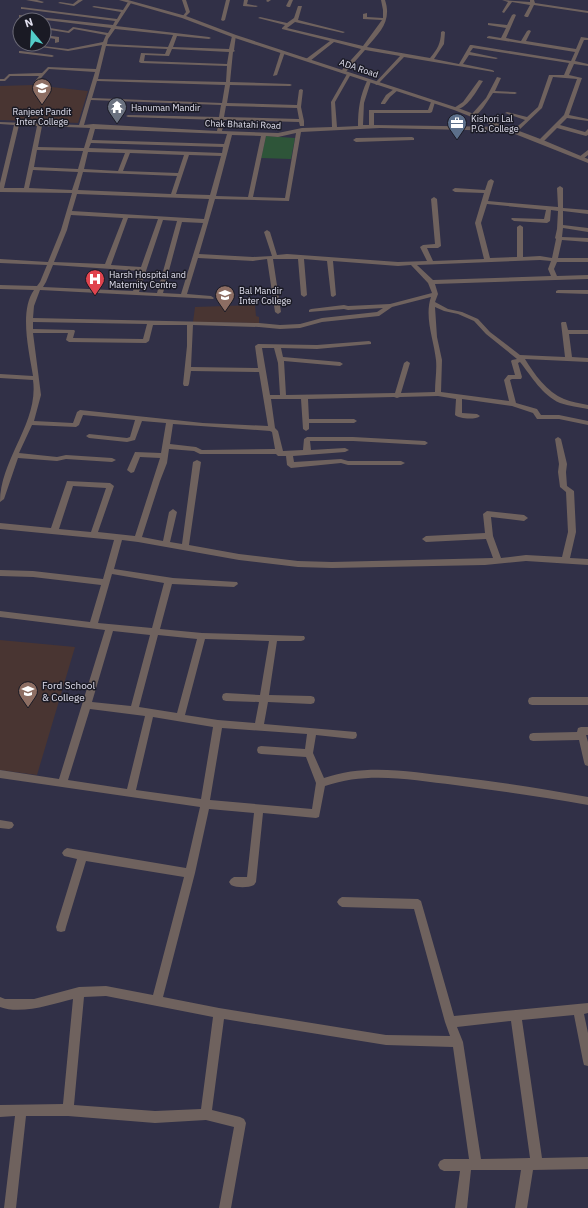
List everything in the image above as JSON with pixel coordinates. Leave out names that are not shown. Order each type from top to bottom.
[{"type":"street","points":[[28,0],[42,2]]},
{"type":"street","points":[[60,3],[74,5],[81,0]]},
{"type":"street","points":[[184,0],[188,12],[184,17]]},
{"type":"street","points":[[223,20],[228,0]]},
{"type":"street","points":[[246,0],[245,5],[256,6]]},
{"type":"street","points":[[288,6],[291,0]]},
{"type":"street","points":[[343,72],[364,48],[385,18],[384,0]]},
{"type":"street","points":[[504,0],[532,2],[588,12]]},
{"type":"street","points":[[81,126],[98,71],[104,44],[108,34],[124,11],[125,1]]},
{"type":"street","name":"ADA Road","points":[[125,1],[184,17],[234,36],[474,115],[588,161]]},
{"type":"street","points":[[504,12],[511,1]]},
{"type":"street","points":[[526,16],[532,2]]},
{"type":"street","points":[[300,7],[294,20],[284,28],[364,48],[492,71]]},
{"type":"street","points":[[23,8],[118,20]]},
{"type":"street","points":[[94,8],[124,11]]},
{"type":"street","points":[[365,14],[365,18],[385,18]]},
{"type":"street","points":[[502,39],[514,16]]},
{"type":"street","points":[[260,18],[288,25]]},
{"type":"street","points":[[52,20],[209,38]]},
{"type":"street","points":[[294,20],[343,32]]},
{"type":"street","points":[[490,24],[509,26]]},
{"type":"street","points":[[65,27],[108,34]]},
{"type":"street","points":[[52,29],[69,32],[73,28]]},
{"type":"street","points":[[206,50],[209,38],[216,29]]},
{"type":"street","points":[[523,42],[529,31]]},
{"type":"street","points":[[431,60],[442,48],[444,41],[443,32]]},
{"type":"street","points":[[176,34],[167,55],[143,54],[141,62],[229,64]]},
{"type":"street","points":[[219,132],[228,83],[229,64],[233,51],[234,36]]},
{"type":"street","points":[[52,37],[57,38],[57,42]]},
{"type":"street","points":[[489,37],[578,51]]},
{"type":"street","points":[[566,76],[573,63],[582,38],[588,39]]},
{"type":"street","points":[[308,60],[333,40]]},
{"type":"street","points":[[52,48],[68,50],[104,44],[233,51]]},
{"type":"street","points":[[460,65],[472,46],[588,65]]},
{"type":"street","points":[[21,52],[52,57],[61,49]]},
{"type":"street","points":[[275,75],[283,52]]},
{"type":"street","points":[[468,53],[496,58]]},
{"type":"street","points":[[377,84],[403,55]]},
{"type":"street","points":[[35,84],[48,68],[98,71]]},
{"type":"street","points":[[2,82],[9,75],[42,74]]},
{"type":"street","points":[[334,129],[333,102],[349,74]]},
{"type":"street","points":[[512,130],[528,119],[540,108],[551,76],[580,78],[566,116],[541,141]]},
{"type":"street","points":[[474,115],[481,109],[499,78]]},
{"type":"street","points":[[95,80],[290,85]]},
{"type":"street","points":[[361,127],[361,97],[369,81]]},
{"type":"street","points":[[456,109],[465,103],[481,81]]},
{"type":"street","points":[[17,124],[0,190],[212,196],[288,200],[301,130],[302,121],[299,107],[301,90]]},
{"type":"street","points":[[382,103],[396,90]]},
{"type":"street","points":[[492,92],[515,93]]},
{"type":"street","points":[[90,99],[299,107]]},
{"type":"street","points":[[372,126],[371,110],[430,112],[433,102]]},
{"type":"street","points":[[507,112],[528,119]]},
{"type":"street","points":[[128,116],[302,121]]},
{"type":"street","points":[[566,116],[588,120]]},
{"type":"street","name":"Chak Bhatahi Road","points":[[0,123],[278,135],[301,130],[372,126],[512,130]]},
{"type":"street","points":[[26,190],[40,125]]},
{"type":"street","points":[[0,499],[3,481],[29,424],[38,396],[29,331],[32,303],[37,288],[43,282],[70,214],[93,126]]},
{"type":"street","points":[[380,126],[381,139]]},
{"type":"street","points":[[557,126],[586,134],[588,131]]},
{"type":"street","points":[[183,296],[206,221],[230,132]]},
{"type":"street","points":[[250,198],[264,134]]},
{"type":"street","points":[[356,140],[412,139]]},
{"type":"street","points":[[89,141],[226,146]]},
{"type":"street","points":[[36,148],[224,155]]},
{"type":"street","points":[[120,172],[128,151]]},
{"type":"street","points":[[581,158],[588,152]]},
{"type":"street","points":[[173,195],[187,153]]},
{"type":"street","points":[[31,168],[179,175]]},
{"type":"street","points":[[487,260],[478,223],[491,181]]},
{"type":"street","points":[[555,278],[551,269],[555,260],[560,226],[560,188]]},
{"type":"street","points":[[455,190],[488,192]]},
{"type":"street","points":[[431,262],[423,247],[438,246],[434,199]]},
{"type":"street","points":[[485,202],[588,212]]},
{"type":"street","points":[[514,219],[547,221],[549,208]]},
{"type":"street","points":[[70,214],[206,221]]},
{"type":"street","points":[[107,266],[126,216]]},
{"type":"street","points":[[135,294],[161,218]]},
{"type":"street","points":[[159,295],[180,220]]},
{"type":"street","points":[[560,226],[588,230]]},
{"type":"street","points":[[520,227],[520,258]]},
{"type":"street","points":[[267,232],[272,257],[278,312]]},
{"type":"street","points":[[558,238],[588,240]]},
{"type":"street","points":[[195,256],[224,259],[301,257],[412,263],[520,258],[588,260]]},
{"type":"street","points":[[301,257],[304,295]]},
{"type":"street","points":[[330,259],[333,295]]},
{"type":"street","points":[[0,261],[144,268]]},
{"type":"street","points":[[412,263],[431,282],[435,294],[432,303],[434,337],[439,360],[438,394]]},
{"type":"street","points":[[431,282],[588,277]]},
{"type":"street","points":[[0,287],[210,298]]},
{"type":"street","points":[[558,292],[588,292]]},
{"type":"street","points":[[311,311],[344,307],[390,306],[435,294]]},
{"type":"street","points":[[432,303],[446,310],[460,313],[476,320],[506,349],[521,359],[543,387],[550,393],[561,400],[588,407]]},
{"type":"street","points":[[30,320],[259,325],[280,327],[322,320],[378,314],[390,306]]},
{"type":"street","points":[[74,321],[70,340],[146,341],[150,323]]},
{"type":"street","points":[[564,323],[569,359]]},
{"type":"street","points":[[186,384],[190,346],[190,324]]},
{"type":"street","points":[[29,331],[72,331]]},
{"type":"street","points":[[566,332],[588,332]]},
{"type":"street","points":[[345,450],[280,454],[275,431],[272,428],[268,397],[261,370],[258,346],[317,346],[369,343]]},
{"type":"street","points":[[277,346],[280,359],[283,397]]},
{"type":"street","points":[[280,359],[340,364]]},
{"type":"street","points":[[513,404],[507,380],[510,377],[519,377],[514,361],[521,359],[588,360]]},
{"type":"street","points":[[397,396],[407,363]]},
{"type":"street","points":[[188,368],[261,370]]},
{"type":"street","points":[[0,376],[35,378]]},
{"type":"street","points":[[268,397],[397,396],[438,394],[513,404],[535,411],[539,417],[559,417],[588,423]]},
{"type":"street","points":[[304,396],[306,425],[354,422]]},
{"type":"street","points":[[459,397],[458,415],[477,416]]},
{"type":"street","points":[[29,424],[76,425],[80,412],[203,425],[272,428]]},
{"type":"street","points":[[89,436],[127,440],[133,438],[139,418]]},
{"type":"street","points":[[138,539],[164,456],[170,421]]},
{"type":"street","points":[[345,439],[345,462]]},
{"type":"street","points":[[308,452],[306,440],[345,439],[425,443]]},
{"type":"street","points":[[558,439],[563,464],[562,472],[564,486],[570,491],[572,532],[566,559]]},
{"type":"street","points":[[166,446],[196,449],[200,452],[250,452],[279,450]]},
{"type":"street","points":[[131,470],[137,454],[164,456]]},
{"type":"street","points":[[289,454],[291,466],[341,461],[401,463]]},
{"type":"street","points":[[15,455],[57,459],[66,457],[112,460]]},
{"type":"street","points":[[185,547],[197,462]]},
{"type":"street","points":[[54,531],[70,483],[110,486],[94,534]]},
{"type":"street","points":[[166,544],[172,512]]},
{"type":"street","points":[[498,561],[489,536],[487,514],[524,518]]},
{"type":"street","points":[[0,526],[138,539],[239,557],[298,564],[332,565],[498,561],[526,558],[566,559],[588,562]]},
{"type":"street","points":[[426,539],[489,536]]},
{"type":"street","points":[[93,626],[119,537]]},
{"type":"street","points":[[109,571],[169,580],[234,584]]},
{"type":"street","points":[[0,572],[106,582]]},
{"type":"street","points":[[134,710],[169,580]]},
{"type":"street","points":[[0,614],[110,628],[202,636],[301,638]]},
{"type":"street","points":[[63,782],[110,628]]},
{"type":"street","points":[[180,718],[202,636]]},
{"type":"street","points":[[259,727],[272,638]]},
{"type":"street","points":[[226,697],[311,700]]},
{"type":"street","points":[[532,701],[588,701]]},
{"type":"street","points":[[86,705],[134,710],[218,724],[353,735]]},
{"type":"street","points":[[131,793],[150,713]]},
{"type":"street","points":[[156,1000],[190,873],[205,804],[218,724]]},
{"type":"street","points":[[0,774],[63,782],[205,804],[316,814],[321,783],[309,753],[312,731]]},
{"type":"street","points":[[534,737],[584,736],[588,762]]},
{"type":"street","points":[[260,750],[309,753]]},
{"type":"street","points":[[321,783],[332,778],[357,774],[397,774],[527,790],[588,801]]},
{"type":"street","points":[[234,882],[251,882],[259,808]]},
{"type":"street","points":[[67,853],[190,873]]},
{"type":"street","points":[[61,927],[83,856]]},
{"type":"street","points":[[342,902],[418,904],[450,1022],[458,1042],[471,1165],[461,1208]]},
{"type":"street","points":[[0,1002],[5,1004],[34,1004],[79,992],[106,991],[219,1013],[386,1040],[458,1042]]},
{"type":"street","points":[[68,1110],[79,992]]},
{"type":"street","points":[[450,1022],[583,1008],[588,1061]]},
{"type":"street","points":[[206,1114],[219,1013]]},
{"type":"street","points":[[516,1016],[533,1164],[521,1208]]},
{"type":"street","points":[[10,1208],[21,1110]]},
{"type":"street","points":[[0,1111],[68,1110],[156,1116],[206,1114],[240,1123],[225,1208]]},
{"type":"street","points":[[444,1165],[588,1163]]},
{"type":"shaded area","name":"Ranjeet Pandit Inter College","points":[[33,85],[88,91],[78,123],[0,120],[0,86]]},
{"type":"shaded area","name":"Bal Mandir Inter College","points":[[255,305],[256,316],[259,317],[259,323],[193,322],[195,307]]},
{"type":"shaded area","name":"Ford School & College","points":[[0,640],[75,647],[37,775],[0,770]]},
{"type":"green space","points":[[266,136],[295,138],[291,159],[261,158]]},
{"type":"place","name":"Ranjeet Pandit Inter College","points":[[42,105]]},
{"type":"place","name":"Hanuman Mandir","points":[[117,124]]},
{"type":"place","name":"Kishori Lal P.G. College","points":[[457,140]]},
{"type":"place","name":"Harsh Hospital and Maternity Centre","points":[[95,296]]},
{"type":"place","name":"Bal Mandir Inter College","points":[[225,312]]},
{"type":"place","name":"Ford School & College","points":[[28,708]]}]
